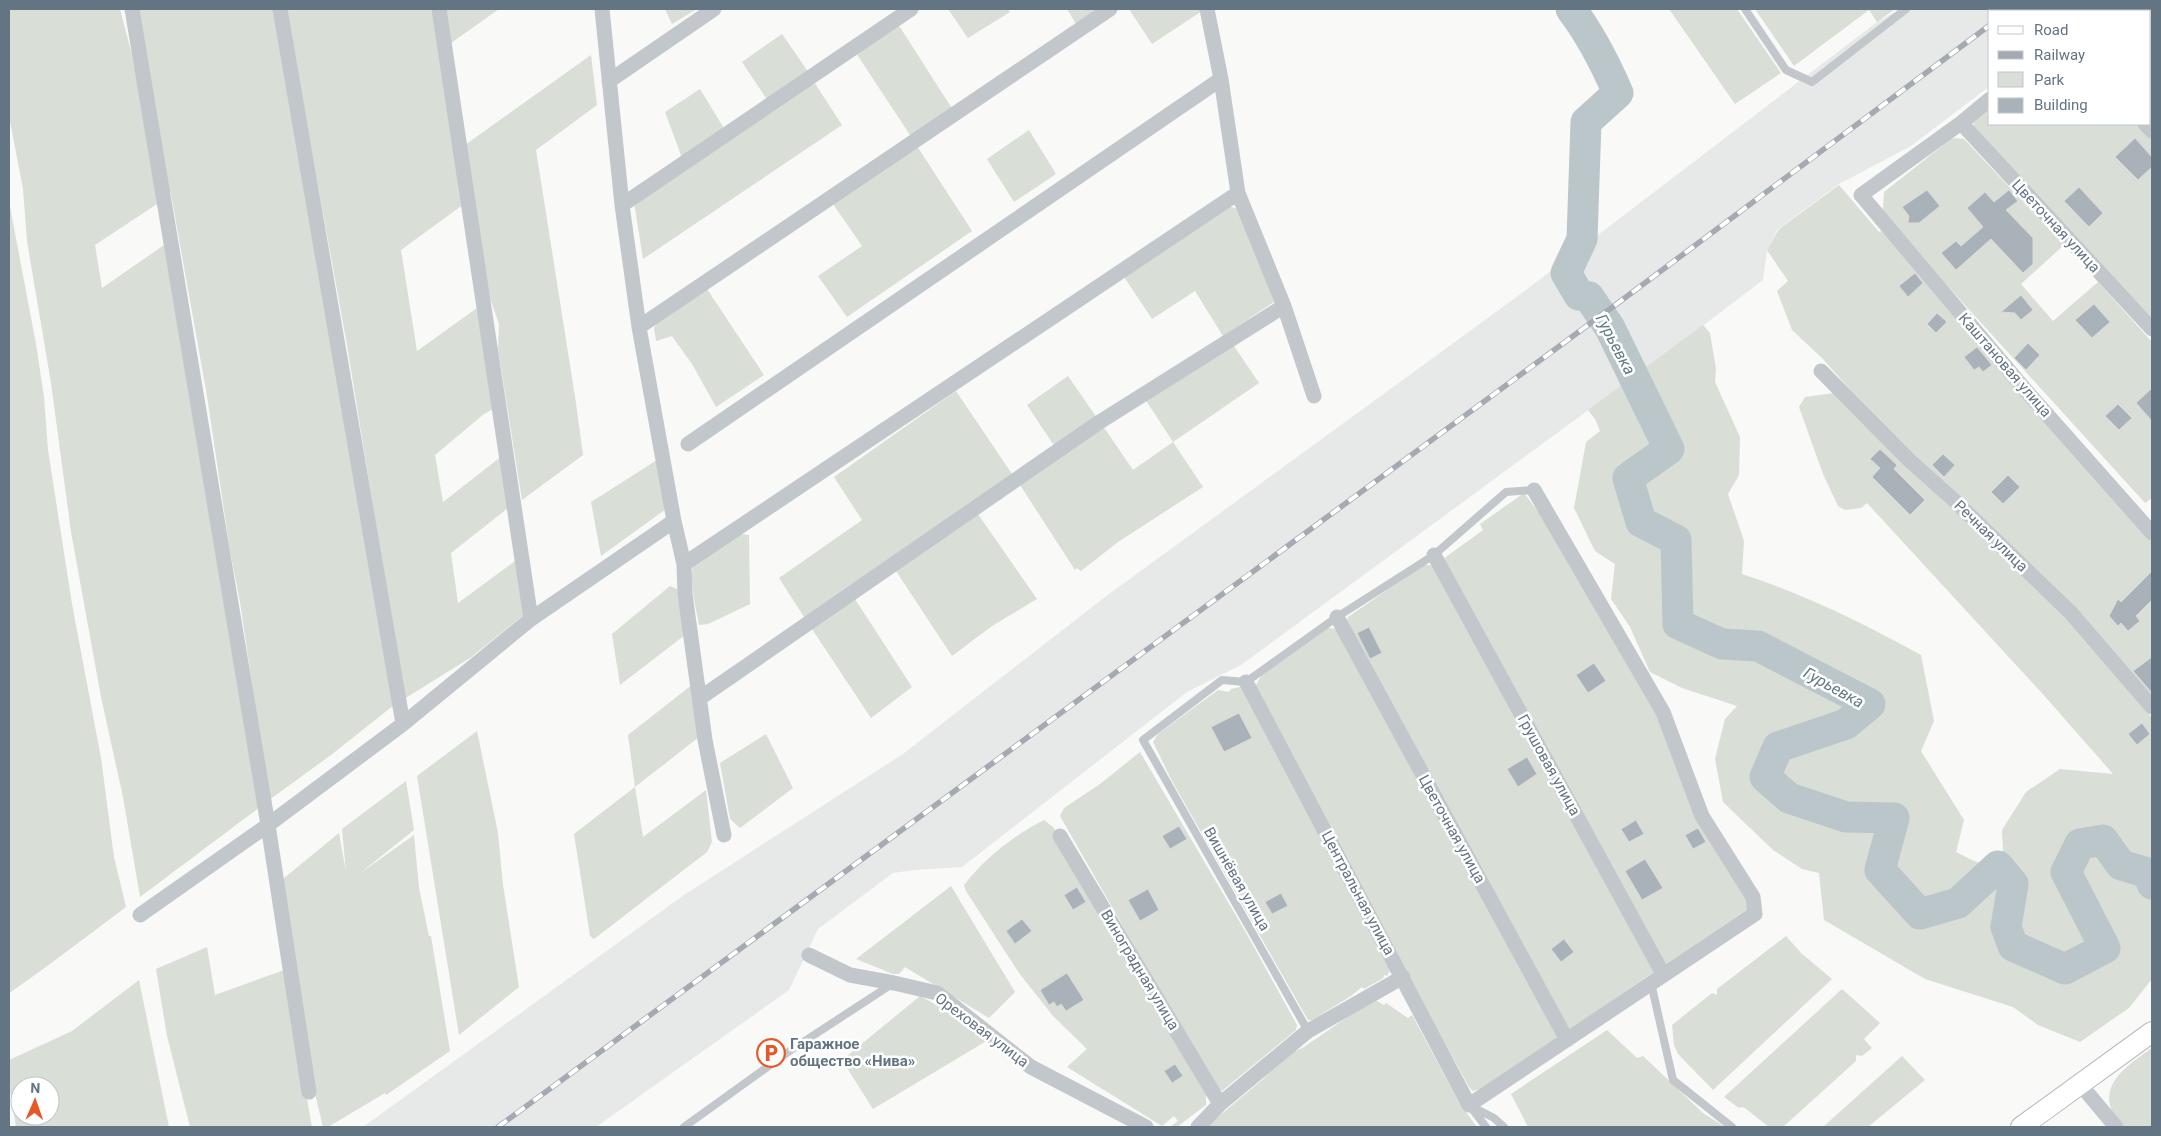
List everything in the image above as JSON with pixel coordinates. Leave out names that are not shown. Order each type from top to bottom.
[{"type":"main road","points":[[2021,1127],[2152,1032]]},
{"type":"street","points":[[132,9],[268,825],[309,1092]]},
{"type":"street","points":[[280,9],[403,724]]},
{"type":"street","points":[[439,9],[532,619]]},
{"type":"street","points":[[602,9],[622,205],[639,327],[674,521],[684,564],[685,594],[705,740],[724,835]]},
{"type":"street","points":[[609,81],[714,9]]},
{"type":"street","points":[[622,205],[911,9]]},
{"type":"street","points":[[639,327],[1110,9]]},
{"type":"street","points":[[1207,9],[1221,79],[1238,192],[1284,306],[1314,396]]},
{"type":"street","points":[[688,444],[1221,79]]},
{"type":"street","points":[[1961,123],[1988,101]]},
{"type":"street","name":"Каштановая улица","points":[[1961,123],[1861,195],[2028,393],[2152,533]]},
{"type":"street","name":"Цветочная улица","points":[[1961,123],[2152,329]]},
{"type":"street","points":[[684,564],[1238,192]]},
{"type":"street","points":[[700,698],[1098,422],[1284,306]]},
{"type":"street","name":"Речная улица","points":[[1822,371],[1909,460],[1955,501],[2071,613],[2152,708]]},
{"type":"street","points":[[1468,1104],[1568,1040],[1755,914],[1753,897],[1702,816],[1663,712],[1534,490]]},
{"type":"street","points":[[140,915],[268,825],[403,724],[532,619],[674,521]]},
{"type":"street","name":"Грушовая улица","points":[[1434,555],[1657,979]]},
{"type":"street","name":"Цветочная улица","points":[[1337,617],[1568,1040]]},
{"type":"street","name":"Центральная улица","points":[[1246,682],[1403,977],[1468,1104]]},
{"type":"street","name":"Виноградная улица","points":[[1060,836],[1220,1104]]},
{"type":"street","name":"Ореховая улица","points":[[809,955],[850,975],[894,982],[937,994],[1031,1067],[1146,1127]]},
{"type":"street","points":[[1198,1127],[1220,1104],[1308,1031],[1403,977]]},
{"type":"street","points":[[2080,1084],[2116,1127]]},
{"type":"lane","points":[[1745,9],[1786,70],[1812,82],[1906,9]]},
{"type":"lane","points":[[1246,682],[1337,617],[1434,555],[1506,492],[1534,490]]},
{"type":"lane","name":"Вишнёвая улица","points":[[1246,682],[1222,680],[1143,740],[1308,1031]]},
{"type":"lane","points":[[1657,979],[1673,1080],[1732,1127]]},
{"type":"lane","points":[[684,1127],[791,1050],[894,982]]},
{"type":"lane","points":[[1468,1104],[1486,1127]]},
{"type":"lane","points":[[1468,1104],[1494,1118],[1504,1127]]},
{"type":"shaded area","points":[[1900,9],[2091,9],[1988,10],[1988,88],[1911,146],[1839,184],[1778,229],[1767,250],[1763,280],[1241,665],[1187,692],[962,867],[893,873],[818,929],[789,990],[596,1127],[363,1127],[684,895],[903,754],[1105,597],[1522,293],[1877,22]]},
{"type":"green space","points":[[9,9],[120,9],[132,55],[160,202],[95,245],[102,288],[167,243],[260,807],[140,897],[123,797],[101,697],[71,532],[51,383],[27,241],[23,189],[9,116]]},
{"type":"green space","points":[[139,9],[275,9],[394,705],[331,755],[269,800],[207,396],[171,194],[168,187]]},
{"type":"green space","points":[[286,9],[433,9],[464,204],[401,250],[417,351],[477,308],[495,408],[484,414],[435,455],[443,502],[502,456],[508,508],[451,553],[458,603],[515,561],[525,614],[470,658],[404,699],[347,345]]},
{"type":"green space","points":[[445,9],[499,9],[451,43]]},
{"type":"green space","points":[[665,9],[697,9],[672,24]]},
{"type":"green space","points":[[948,9],[1008,9],[1010,12],[968,38]]},
{"type":"green space","points":[[1067,9],[1099,9],[1076,24]]},
{"type":"green space","points":[[1129,9],[1201,9],[1202,11],[1152,44]]},
{"type":"green space","points":[[1669,9],[1737,9],[1781,73],[1735,104]]},
{"type":"green space","points":[[1755,9],[1895,9],[1877,22],[1869,10],[1794,66]]},
{"type":"green space","points":[[2152,9],[2152,120],[2151,10],[2112,10]]},
{"type":"green space","points":[[898,24],[953,110],[912,138],[856,53]]},
{"type":"green space","points":[[782,34],[809,73],[768,101],[742,62]]},
{"type":"green space","points":[[591,55],[597,105],[536,150],[583,455],[522,500],[498,349],[499,324],[490,298],[465,145]]},
{"type":"green space","points":[[814,82],[842,125],[643,259],[634,202]]},
{"type":"green space","points":[[700,89],[725,130],[682,158],[665,112]]},
{"type":"green space","points":[[1988,109],[1988,125],[2139,125],[2152,138],[2152,318],[1974,129],[1973,120]]},
{"type":"green space","points":[[1029,130],[1056,174],[1014,202],[987,159]]},
{"type":"green space","points":[[1951,139],[1964,139],[2064,245],[2021,284],[2053,321],[2098,282],[2152,342],[2152,498],[2145,503],[1944,282],[1883,210],[1884,192]]},
{"type":"green space","points":[[917,146],[972,231],[847,317],[818,276],[862,246],[833,204]]},
{"type":"green space","points":[[1839,185],[1879,232],[1881,231],[1886,235],[2152,532],[2152,699],[1853,393],[1822,358],[1792,330],[1777,291],[1788,281],[1767,250],[1779,229]]},
{"type":"green space","points":[[9,201],[36,344],[44,397],[48,450],[72,604],[101,758],[114,857],[126,907],[9,993]]},
{"type":"green space","points":[[1228,206],[1238,209],[1275,296],[1274,302],[1223,336],[1195,291],[1152,319],[1124,277]]},
{"type":"green space","points":[[707,289],[764,375],[716,407],[692,364],[672,336],[656,341],[654,328],[659,319]]},
{"type":"green space","points":[[1703,325],[1710,333],[1716,369],[1715,382],[1740,437],[1739,475],[1728,494],[1744,541],[1742,574],[1833,610],[1921,655],[1934,721],[1921,751],[1964,820],[1956,852],[1974,861],[2004,870],[2002,830],[2026,792],[2060,769],[2113,774],[2041,692],[1867,503],[1861,508],[1845,510],[1838,506],[1823,474],[1799,407],[1805,397],[1834,393],[1986,536],[2093,646],[2152,718],[2152,979],[2129,1008],[2080,1042],[2038,1025],[2013,1007],[1925,979],[1824,920],[1819,873],[1802,869],[1773,850],[1723,802],[1715,759],[1725,719],[1737,706],[1682,688],[1650,672],[1630,627],[1611,599],[1615,564],[1595,551],[1574,508],[1586,442],[1600,431],[1595,419],[1588,410]]},
{"type":"green space","points":[[1232,343],[1259,383],[1173,442],[1145,399]]},
{"type":"green space","points":[[1068,376],[1097,418],[1055,447],[1027,405]]},
{"type":"green space","points":[[956,391],[1014,477],[806,620],[779,578],[862,520],[834,477]]},
{"type":"green space","points":[[1103,426],[1133,470],[1173,442],[1203,487],[1118,542],[1081,571],[1077,568],[1075,570],[1020,485]]},
{"type":"green space","points":[[657,460],[666,509],[601,556],[591,502]]},
{"type":"green space","points":[[1524,493],[1543,518],[1640,671],[1749,901],[1747,912],[1665,967],[1443,559],[1483,530],[1480,524]]},
{"type":"green space","points":[[978,514],[1037,599],[992,626],[952,656],[896,571]]},
{"type":"green space","points":[[741,534],[749,535],[750,604],[708,624],[699,625],[692,585],[694,562]]},
{"type":"green space","points":[[1423,565],[1431,565],[1654,972],[1569,1030],[1346,624],[1348,617]]},
{"type":"green space","points":[[670,586],[677,589],[685,635],[620,685],[612,634]]},
{"type":"green space","points":[[855,599],[912,687],[871,718],[812,629]]},
{"type":"green space","points":[[1328,628],[1337,629],[1558,1037],[1480,1089],[1473,1091],[1469,1087],[1371,909],[1254,688],[1262,675]]},
{"type":"green space","points":[[693,684],[699,737],[635,787],[628,735]]},
{"type":"green space","points":[[1240,687],[1390,971],[1387,976],[1385,975],[1382,979],[1364,989],[1362,987],[1312,1020],[1308,1020],[1172,781],[1153,742],[1158,734],[1218,690],[1229,692],[1231,689]]},
{"type":"green space","points":[[477,731],[498,833],[503,885],[519,987],[459,1035],[417,776]]},
{"type":"green space","points":[[766,734],[793,788],[740,828],[730,819],[720,763]]},
{"type":"green space","points":[[1140,752],[1245,931],[1297,1025],[1296,1030],[1222,1091],[1215,1087],[1060,816],[1064,808],[1100,784]]},
{"type":"green space","points":[[406,781],[414,830],[359,874],[414,835],[419,888],[429,936],[431,936],[450,1051],[386,1095],[385,1093],[328,1127],[323,1127],[312,1081],[278,883],[339,833],[346,872],[342,829]]},
{"type":"green space","points":[[635,787],[643,837],[706,790],[712,842],[707,852],[594,939],[590,936],[574,834]]},
{"type":"green space","points":[[1044,820],[1053,827],[1060,838],[1206,1095],[1206,1105],[1177,1127],[1170,1127],[1178,1121],[1174,1116],[1162,1126],[1067,1067],[1087,1049],[1053,1016],[1019,973],[966,891],[964,885],[990,857],[1000,848]]},
{"type":"green space","points":[[951,886],[1015,992],[989,1018],[905,967],[899,974],[893,974],[856,959]]},
{"type":"green space","points":[[1786,936],[1801,953],[1832,979],[1713,1090],[1678,1054],[1674,1045],[1672,1025],[1712,993],[1717,995],[1717,989]]},
{"type":"green space","points":[[207,947],[215,995],[284,970],[312,1127],[190,1127],[167,1036],[156,969]]},
{"type":"green space","points":[[139,980],[169,1127],[16,1127],[60,1126],[60,1076],[10,1076],[10,1090],[9,1060],[72,1031]]},
{"type":"green space","points":[[1842,989],[1880,1023],[1864,1039],[1872,1048],[1862,1056],[1856,1055],[1856,1061],[1783,1127],[1769,1127],[1743,1107],[1739,1108],[1724,1097]]},
{"type":"green space","points":[[920,996],[952,1013],[988,1040],[873,1109],[842,1060]]},
{"type":"green space","points":[[1375,1000],[1384,1005],[1386,1003],[1408,1018],[1412,1015],[1460,1104],[1477,1127],[1206,1127],[1262,1080],[1294,1049],[1296,1051],[1304,1047]]},
{"type":"green space","points":[[1607,1030],[1637,1058],[1643,1056],[1703,1113],[1725,1127],[1528,1127],[1511,1094]]},
{"type":"green space","points":[[2152,1048],[2152,1127],[2121,1127],[2113,1114],[2109,1102],[2110,1091],[2114,1081],[2121,1072]]},
{"type":"green space","points":[[1902,1056],[1925,1080],[1868,1127],[1823,1127]]},
{"type":"building","points":[[2135,138],[2152,157],[2152,167],[2138,180],[2115,157]]},
{"type":"building","points":[[2079,187],[2103,213],[2089,227],[2064,201]]},
{"type":"building","points":[[1927,190],[1940,206],[1919,223],[1908,223],[1909,216],[1902,207]]},
{"type":"building","points":[[2009,190],[2018,201],[2006,210],[2033,238],[2033,264],[2023,273],[1991,239],[1956,270],[1941,253],[1956,241],[1961,246],[1983,227],[1967,208],[1985,192],[1994,202]]},
{"type":"building","points":[[1915,273],[1923,283],[1908,297],[1899,286]]},
{"type":"building","points":[[2021,295],[2033,310],[2021,320],[2015,313],[2001,312]]},
{"type":"building","points":[[2094,304],[2110,322],[2092,338],[2075,320]]},
{"type":"building","points":[[1937,313],[1947,322],[1936,333],[1927,324]]},
{"type":"building","points":[[2028,343],[2040,355],[2026,370],[2014,358]]},
{"type":"building","points":[[1977,347],[1992,365],[1983,372],[1979,367],[1974,370],[1964,357]]},
{"type":"building","points":[[2152,388],[2152,421],[2136,403]]},
{"type":"building","points":[[2118,404],[2132,418],[2119,430],[2105,416]]},
{"type":"building","points":[[1880,449],[1897,465],[1894,469],[1925,500],[1910,515],[1872,477],[1880,468],[1870,459]]},
{"type":"building","points":[[1943,454],[1955,465],[1944,477],[1932,465]]},
{"type":"building","points":[[2008,475],[2020,487],[2003,504],[1991,492]]},
{"type":"building","points":[[2152,571],[2152,600],[2136,616],[2140,621],[2128,631],[2121,623],[2118,626],[2109,616],[2118,599],[2121,602]]},
{"type":"building","points":[[1369,627],[1382,653],[1370,659],[1357,633]]},
{"type":"building","points":[[2152,657],[2152,693],[2133,671]]},
{"type":"building","points":[[1594,663],[1606,681],[1588,693],[1576,675]]},
{"type":"building","points":[[1239,713],[1252,738],[1224,752],[1211,727]]},
{"type":"building","points":[[2142,723],[2150,734],[2137,745],[2128,734]]},
{"type":"building","points":[[1527,757],[1537,774],[1518,787],[1507,769]]},
{"type":"building","points":[[1636,820],[1644,834],[1629,842],[1621,829]]},
{"type":"building","points":[[1179,826],[1187,839],[1170,849],[1162,836]]},
{"type":"building","points":[[1698,828],[1706,842],[1693,849],[1685,835]]},
{"type":"building","points":[[1645,859],[1663,888],[1642,900],[1625,871]]},
{"type":"building","points":[[1077,887],[1086,902],[1073,910],[1064,895]]},
{"type":"building","points":[[1148,889],[1159,910],[1140,921],[1128,900]]},
{"type":"building","points":[[1281,893],[1288,906],[1272,914],[1265,902]]},
{"type":"building","points":[[1022,919],[1032,931],[1015,944],[1006,931]]},
{"type":"building","points":[[1564,939],[1574,952],[1561,962],[1551,949]]},
{"type":"building","points":[[1067,973],[1084,1000],[1066,1011],[1061,1004],[1057,1007],[1054,1002],[1049,1005],[1040,990]]},
{"type":"building","points":[[1175,1064],[1183,1076],[1172,1083],[1164,1071]]},
{"type":"waterway","name":"Гурьевка","points":[[1571,9],[1597,49],[1618,93],[1586,122],[1582,239],[1566,273],[1579,295],[1589,297],[1610,328],[1669,449],[1628,478],[1641,522],[1676,540],[1678,624],[1722,644],[1758,646],[1870,704],[1846,724],[1778,747],[1765,777],[1789,798],[1846,817],[1894,818],[1880,870],[1920,914],[1958,903],[1998,866],[2013,884],[2006,927],[2013,946],[2065,969],[2105,948],[2066,872],[2080,844],[2103,840],[2121,865],[2148,873],[2152,884]]},
{"type":"railway","points":[[498,1127],[1618,303],[1988,26]]},
{"type":"place","name":"Гаражное общество «Нива»","points":[[771,1053]]}]
